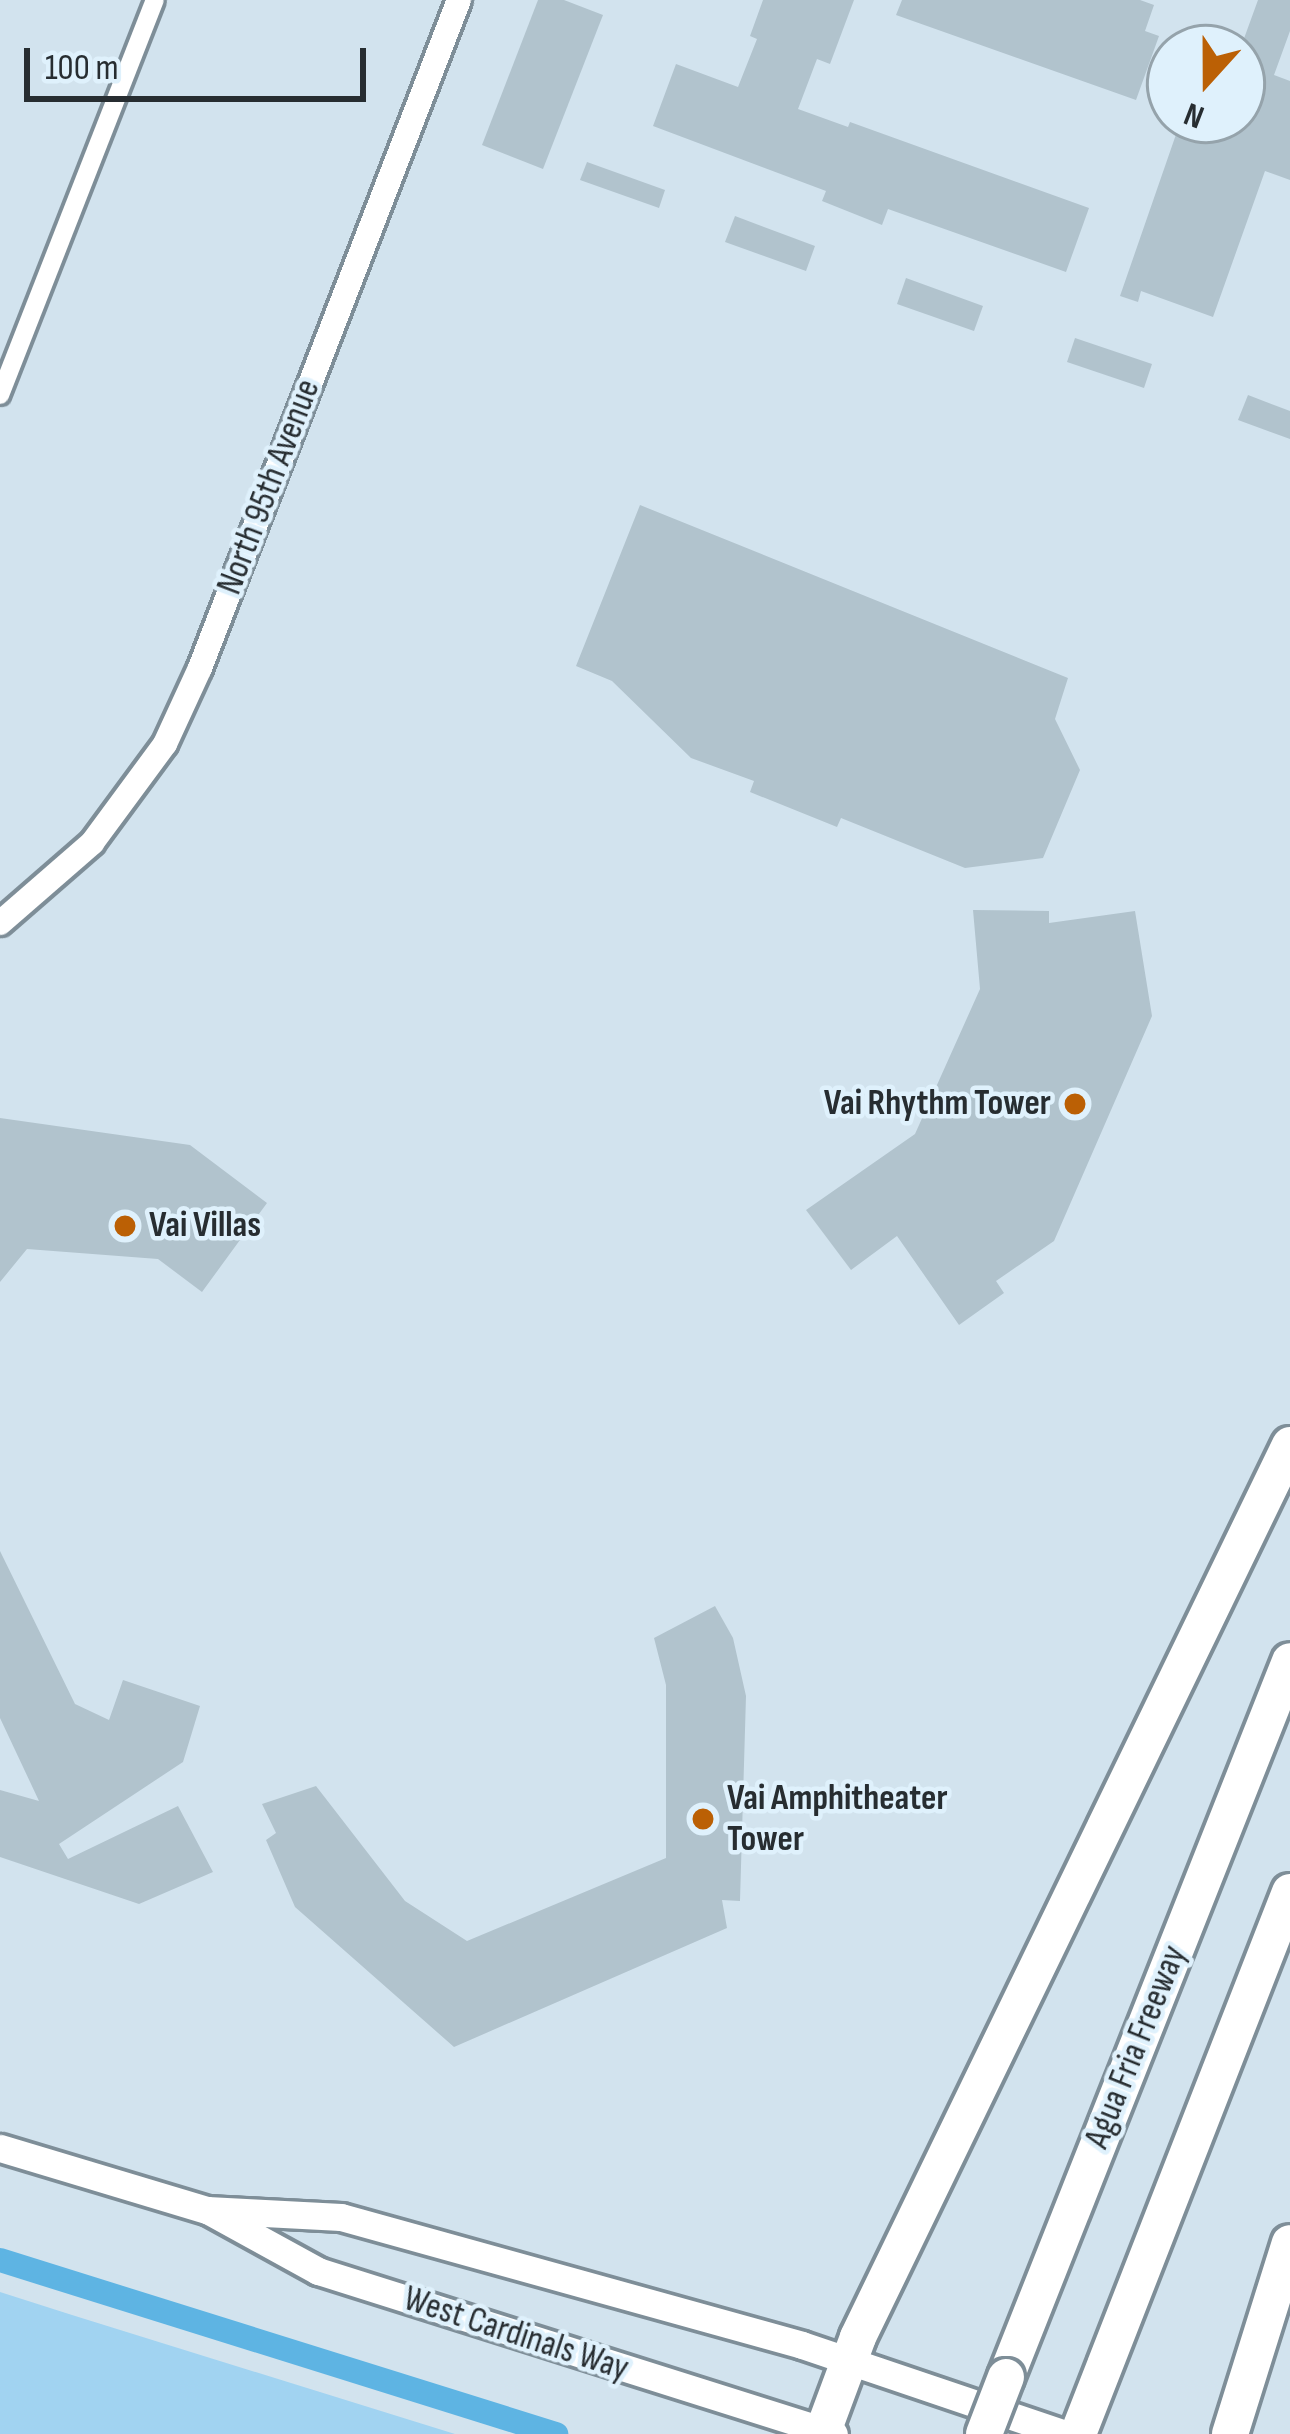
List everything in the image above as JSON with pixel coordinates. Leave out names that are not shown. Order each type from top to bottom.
[{"type":"highway","points":[[826,2433],[849,2363],[1290,1445]]},
{"type":"highway","name":"Agua Fria Freeway","points":[[984,2434],[1290,1661]]},
{"type":"highway","points":[[1084,2419],[1290,1892]]},
{"type":"highway","points":[[1230,2434],[1290,2243]]},
{"type":"main road","name":"West Cardinals Way","points":[[0,2148],[207,2210],[318,2271],[826,2433]]},
{"type":"main road","name":"West Cardinals Way","points":[[207,2210],[340,2217],[849,2363]]},
{"type":"main road","points":[[849,2363],[1065,2434]]},
{"type":"street","points":[[0,395],[154,0]]},
{"type":"street","name":"North 95th Avenue","points":[[0,923],[92,843],[165,744],[200,668],[459,0]]},
{"type":"shaded area","points":[[0,2292],[72,2315],[455,2434],[0,2434]]},
{"type":"building","points":[[538,0],[564,0],[603,15],[543,169],[482,145]]},
{"type":"building","points":[[763,0],[854,0],[830,64],[817,59],[798,109],[848,127],[850,122],[1089,208],[1066,272],[888,209],[882,225],[822,201],[826,191],[653,126],[676,64],[738,87],[757,39],[750,36]]},
{"type":"building","points":[[902,0],[1140,0],[1154,5],[1145,31],[1146,72],[1136,100],[896,15]]},
{"type":"building","points":[[1258,0],[1290,0],[1290,31],[1274,75],[1290,81],[1290,180],[1265,171],[1213,317],[1141,291],[1138,302],[1120,296],[1173,144],[1266,144],[1266,24],[1249,24]]},
{"type":"building","points":[[587,162],[665,190],[659,208],[580,180]]},
{"type":"building","points":[[735,216],[815,246],[806,271],[725,242]]},
{"type":"building","points":[[906,278],[983,306],[974,331],[897,304]]},
{"type":"building","points":[[1075,338],[1152,364],[1144,388],[1067,362]]},
{"type":"building","points":[[1248,395],[1290,411],[1290,439],[1238,420]]},
{"type":"building","points":[[640,505],[1068,678],[1055,719],[1080,770],[1043,858],[965,868],[841,818],[837,827],[750,792],[754,781],[691,758],[612,681],[576,666]]},
{"type":"building","points":[[973,910],[1049,911],[1049,923],[1135,911],[1152,1016],[1054,1241],[996,1281],[1004,1293],[959,1325],[897,1236],[851,1270],[806,1210],[915,1134],[980,989]]},
{"type":"building","name":"Vai Villas","points":[[0,1118],[190,1145],[267,1203],[202,1292],[158,1259],[27,1249],[0,1282]]},
{"type":"building","points":[[0,1551],[75,1704],[109,1720],[123,1680],[200,1706],[183,1762],[59,1844],[68,1859],[178,1806],[213,1872],[139,1904],[0,1857],[0,1790],[39,1801],[0,1718]]},
{"type":"building","name":"Vai Amphitheater Tower","points":[[715,1606],[733,1638],[746,1696],[740,1901],[722,1900],[727,1928],[454,2047],[295,1907],[266,1840],[276,1833],[262,1804],[316,1786],[405,1901],[467,1941],[666,1858],[666,1685],[654,1638]]},
{"type":"waterway","points":[[0,2260],[556,2434]]},
{"type":"place","name":"Vai Rhythm Tower","points":[[1075,1104]]},
{"type":"place","name":"Vai Villas","points":[[125,1226]]},
{"type":"place","name":"Vai Amphitheater Tower","points":[[703,1819]]}]
